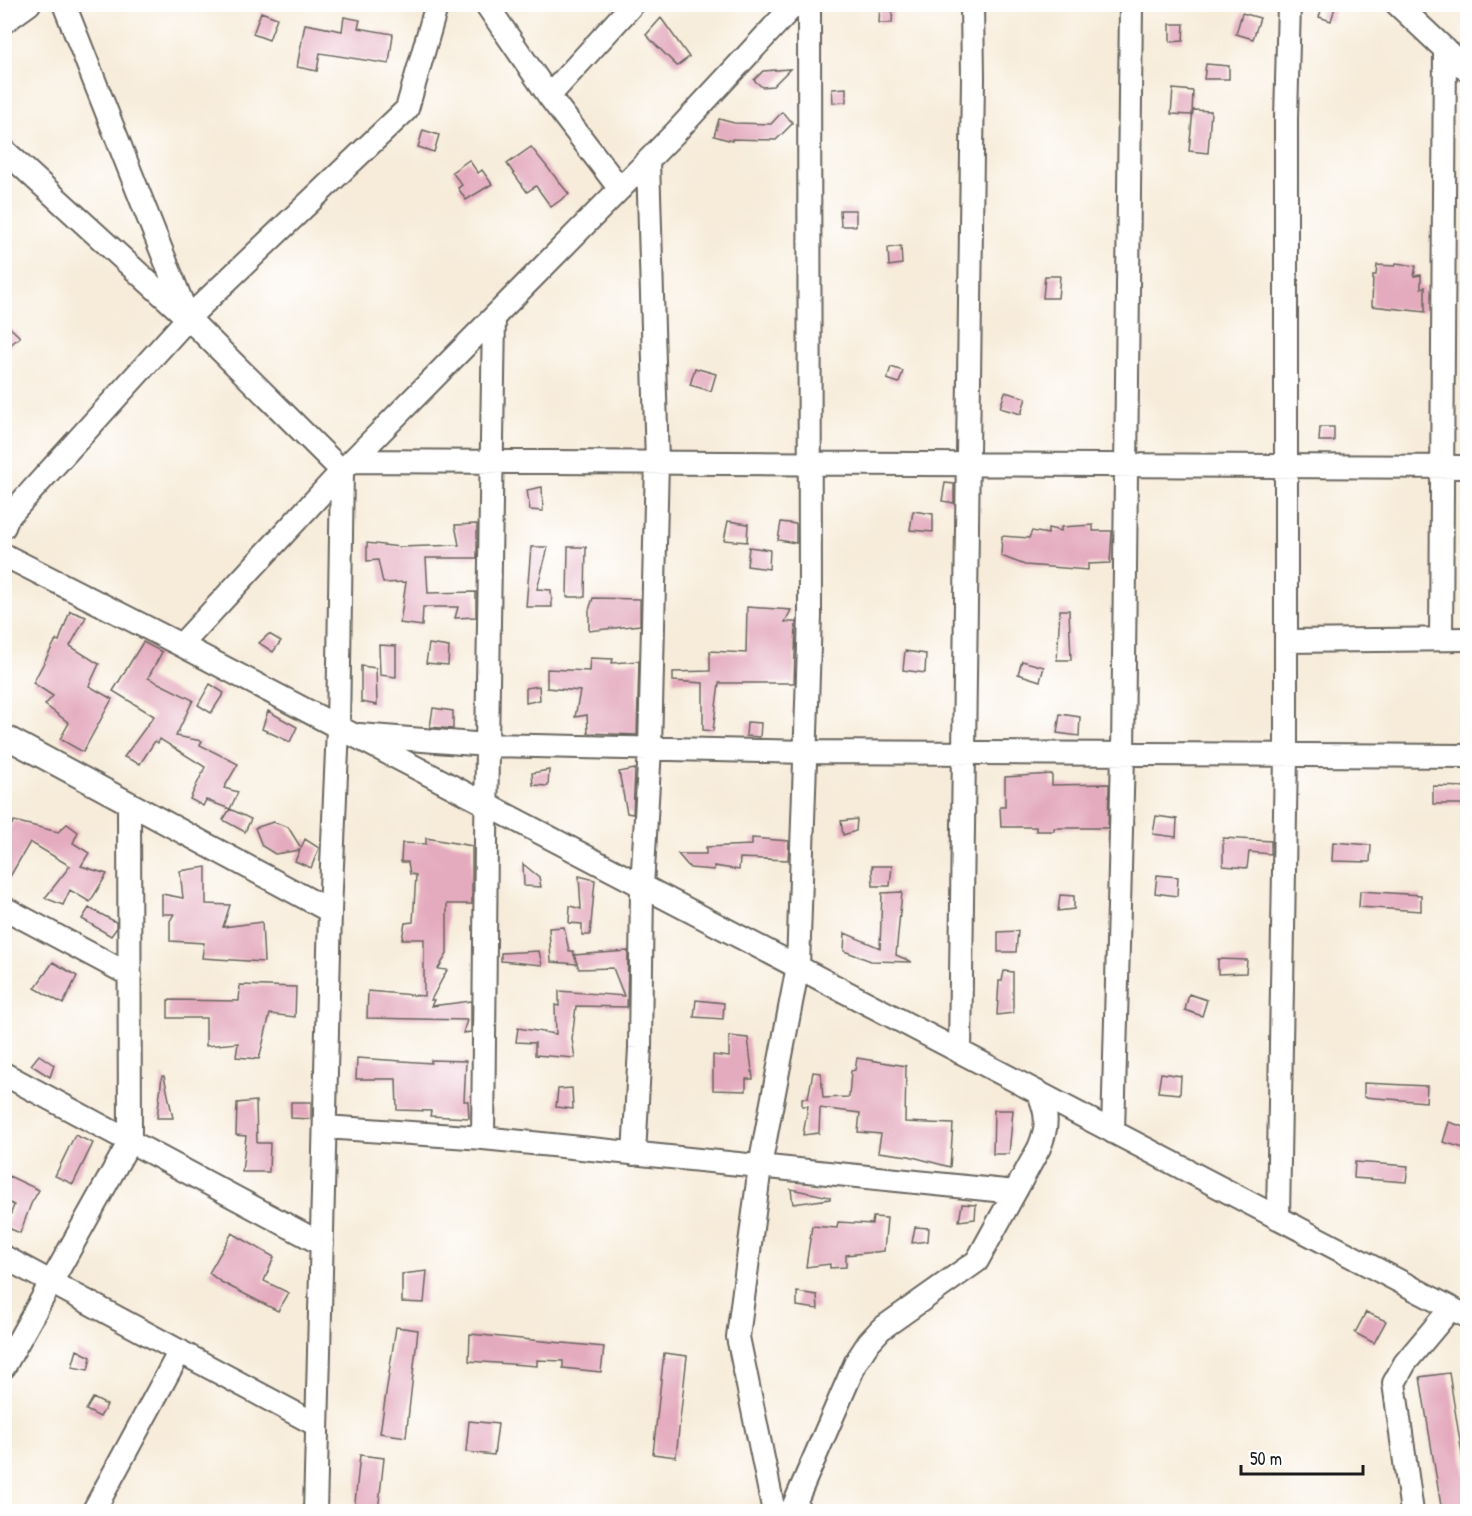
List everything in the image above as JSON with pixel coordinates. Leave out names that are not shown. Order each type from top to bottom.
[{"type":"street","points":[[4,22],[30,4]]},
{"type":"street","points":[[64,4],[188,318]]},
{"type":"street","points":[[4,527],[8,517],[188,318],[407,109],[437,4]]},
{"type":"street","points":[[486,4],[549,96],[620,189]]},
{"type":"street","points":[[549,96],[633,4]]},
{"type":"street","points":[[181,645],[347,466],[648,161],[795,4]]},
{"type":"street","points":[[774,1512],[738,1337],[760,1166],[798,966],[807,752],[811,463],[809,4]]},
{"type":"street","points":[[960,1052],[972,4]]},
{"type":"street","points":[[1113,1132],[1123,755],[1131,4]]},
{"type":"street","points":[[1278,1218],[1286,755],[1289,4]]},
{"type":"street","points":[[1397,4],[1467,71]]},
{"type":"street","points":[[1441,639],[1445,49]]},
{"type":"street","points":[[4,150],[347,466],[492,462],[657,462],[1467,467]]},
{"type":"street","points":[[634,1154],[640,1048],[642,887],[650,748],[657,462],[648,161]]},
{"type":"street","points":[[483,1138],[484,883],[488,807],[494,317]]},
{"type":"street","points":[[315,1512],[330,911],[344,731],[347,466]]},
{"type":"street","points":[[4,555],[798,966],[1459,1312],[1405,1363],[1394,1383],[1412,1512]]},
{"type":"street","points":[[1286,641],[1467,639]]},
{"type":"street","points":[[344,731],[487,745],[964,755],[1467,756]]},
{"type":"street","points":[[4,736],[330,911]]},
{"type":"street","points":[[4,1366],[130,1141],[129,803]]},
{"type":"street","points":[[4,908],[130,975]]},
{"type":"street","points":[[4,1074],[322,1244]]},
{"type":"street","points":[[791,1512],[856,1362],[869,1342],[881,1329],[977,1261],[1047,1130],[1047,1113],[1039,1094]]},
{"type":"street","points":[[325,1127],[483,1138],[1015,1192]]},
{"type":"street","points":[[4,1257],[317,1425]]},
{"type":"street","points":[[93,1512],[180,1351]]},
{"type":"building","points":[[880,4],[893,4],[892,23],[879,23]]},
{"type":"building","points":[[1323,4],[1336,4],[1331,21],[1319,17]]},
{"type":"building","points":[[261,12],[277,18],[269,40],[253,34]]},
{"type":"building","points":[[1242,13],[1260,18],[1253,39],[1236,34]]},
{"type":"building","points":[[344,17],[360,20],[358,28],[393,34],[389,64],[320,53],[317,71],[297,67],[305,24],[342,31]]},
{"type":"building","points":[[661,18],[689,57],[677,66],[646,35]]},
{"type":"building","points":[[1170,24],[1184,24],[1183,41],[1170,42]]},
{"type":"building","points":[[1206,64],[1229,66],[1229,79],[1204,79]]},
{"type":"building","points":[[790,69],[773,86],[762,87],[754,80],[763,71]]},
{"type":"building","points":[[846,88],[846,102],[833,103],[832,89]]},
{"type":"building","points":[[1173,89],[1193,91],[1192,115],[1171,114]]},
{"type":"building","points":[[1193,110],[1211,111],[1208,153],[1189,151]]},
{"type":"building","points":[[782,112],[793,123],[776,140],[732,139],[732,141],[714,136],[719,119],[734,123],[771,124]]},
{"type":"building","points":[[423,130],[439,135],[434,152],[418,147]]},
{"type":"building","points":[[531,147],[569,194],[551,207],[536,186],[527,192],[507,164]]},
{"type":"building","points":[[469,160],[478,173],[482,170],[492,184],[466,200],[458,188],[462,185],[452,172]]},
{"type":"building","points":[[840,210],[856,210],[856,226],[841,226]]},
{"type":"building","points":[[901,246],[902,264],[889,266],[888,248]]},
{"type":"building","points":[[1396,263],[1416,266],[1414,276],[1421,275],[1421,288],[1425,287],[1425,312],[1372,306],[1373,275],[1376,275],[1377,265],[1395,266]]},
{"type":"building","points":[[1045,276],[1060,276],[1058,298],[1043,298]]},
{"type":"building","points":[[4,322],[20,337],[4,350]]},
{"type":"building","points":[[891,367],[903,371],[899,383],[887,379]]},
{"type":"building","points":[[695,368],[716,374],[711,391],[690,385]]},
{"type":"building","points":[[1005,392],[1026,398],[1021,414],[1000,408]]},
{"type":"building","points":[[1320,427],[1334,427],[1334,441],[1319,441]]},
{"type":"building","points":[[945,483],[954,484],[954,503],[942,501]]},
{"type":"building","points":[[542,487],[543,511],[530,510],[527,490]]},
{"type":"building","points":[[913,511],[933,514],[933,532],[910,530]]},
{"type":"building","points":[[728,521],[748,524],[747,542],[724,540]]},
{"type":"building","points":[[781,522],[796,524],[796,543],[778,540]]},
{"type":"building","points":[[477,524],[477,558],[426,558],[428,593],[476,592],[476,617],[455,618],[458,607],[423,607],[422,626],[400,623],[406,582],[383,583],[378,560],[367,561],[367,543],[400,547],[459,545],[455,525]]},
{"type":"building","points":[[1093,525],[1093,531],[1112,531],[1110,563],[1088,564],[1088,570],[1025,565],[1001,556],[1002,536],[1029,538],[1032,531],[1048,534],[1048,528],[1061,531],[1061,527]]},
{"type":"building","points":[[531,547],[548,547],[537,589],[551,590],[552,607],[526,607]]},
{"type":"building","points":[[568,547],[586,547],[585,597],[567,597]]},
{"type":"building","points":[[749,547],[770,550],[769,569],[747,566]]},
{"type":"building","points":[[593,598],[640,599],[640,625],[589,631],[589,610]]},
{"type":"building","points":[[747,607],[791,610],[785,622],[796,622],[794,683],[719,683],[713,731],[703,730],[703,683],[673,681],[673,672],[710,671],[710,651],[746,653]]},
{"type":"building","points":[[1060,610],[1069,610],[1071,660],[1057,660]]},
{"type":"building","points":[[70,611],[86,617],[70,646],[99,664],[89,686],[112,699],[83,752],[60,739],[69,723],[45,705],[53,696],[33,683],[56,640],[59,641]]},
{"type":"building","points":[[269,634],[281,641],[273,652],[259,643]]},
{"type":"building","points":[[143,642],[162,652],[148,678],[193,700],[176,736],[202,741],[200,745],[238,764],[224,788],[238,792],[230,809],[206,800],[203,806],[190,799],[205,767],[160,739],[158,743],[155,741],[140,764],[124,757],[154,716],[113,691]]},
{"type":"building","points":[[429,644],[449,647],[448,665],[426,663]]},
{"type":"building","points":[[379,645],[396,646],[396,677],[380,675]]},
{"type":"building","points":[[905,651],[926,654],[925,673],[903,670]]},
{"type":"building","points":[[590,658],[613,659],[612,663],[639,661],[637,735],[588,733],[587,715],[575,717],[580,691],[547,688],[547,669],[589,671]]},
{"type":"building","points":[[1022,661],[1044,667],[1040,681],[1018,674]]},
{"type":"building","points":[[361,666],[376,668],[377,705],[361,702]]},
{"type":"building","points":[[210,684],[224,693],[211,713],[198,705]]},
{"type":"building","points":[[539,686],[540,700],[526,703],[526,688]]},
{"type":"building","points":[[433,708],[453,711],[453,729],[430,727]]},
{"type":"building","points":[[268,711],[297,727],[290,742],[262,729]]},
{"type":"building","points":[[1060,714],[1080,717],[1079,736],[1057,733]]},
{"type":"building","points":[[747,722],[761,723],[760,737],[746,736]]},
{"type":"building","points":[[635,769],[633,814],[627,813],[619,772]]},
{"type":"building","points":[[549,770],[548,786],[533,785],[532,773]]},
{"type":"building","points":[[1052,774],[1052,785],[1109,784],[1108,828],[1054,828],[1054,831],[1036,831],[1036,827],[1001,827],[1000,807],[1005,807],[1005,777]]},
{"type":"building","points":[[1433,786],[1467,787],[1467,804],[1433,804]]},
{"type":"building","points":[[230,809],[251,819],[245,832],[223,820]]},
{"type":"building","points":[[1156,816],[1177,819],[1176,837],[1153,834]]},
{"type":"building","points":[[857,819],[856,831],[843,835],[841,821]]},
{"type":"building","points":[[14,821],[58,832],[67,824],[78,832],[73,843],[89,853],[81,866],[107,874],[90,902],[70,890],[63,905],[45,898],[70,866],[30,842],[4,887],[4,837]]},
{"type":"building","points":[[273,822],[288,827],[301,848],[305,839],[319,848],[311,868],[295,861],[300,850],[275,854],[262,846],[255,828]]},
{"type":"building","points":[[426,838],[472,846],[472,904],[447,904],[447,954],[438,969],[447,970],[431,1000],[434,1000],[431,1006],[471,1001],[471,1032],[463,1033],[467,1020],[367,1018],[368,991],[424,996],[424,939],[402,939],[405,923],[413,922],[416,875],[410,874],[408,862],[401,862],[402,843],[426,844]]},
{"type":"building","points":[[752,838],[789,841],[788,860],[740,858],[739,870],[714,866],[714,870],[690,868],[678,854],[706,854],[706,847],[752,845]]},
{"type":"building","points":[[1223,838],[1271,841],[1271,854],[1249,852],[1247,868],[1223,866]]},
{"type":"building","points":[[1333,842],[1371,845],[1370,862],[1332,861]]},
{"type":"building","points":[[523,864],[539,877],[541,887],[524,886]]},
{"type":"building","points":[[872,866],[892,866],[890,886],[873,886]]},
{"type":"building","points":[[206,867],[206,904],[230,905],[223,927],[262,922],[264,962],[202,958],[204,943],[170,941],[170,921],[174,914],[162,914],[162,894],[183,898],[180,871]]},
{"type":"building","points":[[1157,875],[1178,877],[1177,896],[1155,893]]},
{"type":"building","points":[[579,876],[595,880],[590,935],[582,935],[582,924],[569,923],[570,906],[581,909]]},
{"type":"building","points":[[1360,891],[1421,895],[1421,911],[1359,907]]},
{"type":"building","points":[[902,892],[896,955],[912,962],[871,961],[844,951],[845,933],[880,948],[882,893]]},
{"type":"building","points":[[1060,895],[1074,896],[1074,909],[1058,911]]},
{"type":"building","points":[[89,908],[116,922],[116,929],[111,936],[82,919]]},
{"type":"building","points":[[564,927],[569,951],[573,951],[577,964],[551,962],[549,928]]},
{"type":"building","points":[[1018,931],[1016,952],[998,952],[998,932]]},
{"type":"building","points":[[539,951],[542,965],[501,961],[501,953]]},
{"type":"building","points":[[628,951],[627,1007],[576,1006],[572,1039],[575,1058],[535,1055],[535,1043],[516,1042],[518,1028],[556,1034],[555,1005],[559,1006],[559,991],[624,996],[613,968],[579,969],[574,955]]},
{"type":"building","points":[[1218,959],[1247,960],[1246,973],[1218,974]]},
{"type":"building","points":[[53,962],[77,976],[63,1004],[35,988]]},
{"type":"building","points":[[1004,971],[1013,972],[1013,1013],[997,1015],[999,981],[1002,981]]},
{"type":"building","points":[[240,985],[296,987],[295,1017],[270,1014],[259,1059],[236,1057],[238,1043],[206,1046],[206,1018],[168,1018],[168,1000],[239,1001]]},
{"type":"building","points":[[1189,994],[1207,1000],[1202,1016],[1185,1010]]},
{"type":"building","points":[[696,1000],[724,1003],[723,1019],[694,1017]]},
{"type":"building","points":[[729,1036],[748,1038],[753,1079],[746,1079],[746,1091],[713,1090],[713,1055],[729,1057]]},
{"type":"building","points":[[39,1055],[54,1065],[50,1077],[31,1065]]},
{"type":"building","points":[[357,1058],[431,1063],[431,1060],[466,1061],[464,1101],[468,1101],[469,1118],[430,1116],[431,1111],[397,1110],[396,1079],[356,1079]]},
{"type":"building","points":[[857,1058],[906,1066],[905,1122],[953,1124],[950,1167],[909,1156],[878,1152],[881,1134],[858,1132],[860,1113],[820,1108],[819,1133],[803,1135],[808,1106],[802,1106],[802,1098],[808,1098],[813,1072],[821,1073],[823,1098],[849,1097],[851,1071],[855,1070]]},
{"type":"building","points":[[1161,1073],[1181,1076],[1180,1094],[1158,1092]]},
{"type":"building","points":[[162,1076],[164,1076],[173,1118],[157,1118]]},
{"type":"building","points":[[1364,1083],[1427,1086],[1426,1102],[1364,1097]]},
{"type":"building","points":[[572,1088],[573,1109],[556,1107],[558,1089]]},
{"type":"building","points":[[256,1101],[257,1143],[270,1143],[269,1172],[242,1172],[246,1136],[236,1135],[237,1103]]},
{"type":"building","points":[[291,1102],[311,1102],[311,1119],[291,1118]]},
{"type":"building","points":[[994,1110],[1013,1110],[1009,1154],[993,1154]]},
{"type":"building","points":[[1449,1122],[1467,1128],[1467,1149],[1443,1142]]},
{"type":"building","points":[[75,1135],[93,1143],[73,1184],[55,1176]]},
{"type":"building","points":[[1355,1162],[1408,1166],[1406,1182],[1354,1178]]},
{"type":"building","points":[[9,1176],[39,1190],[20,1233],[6,1227],[14,1205],[4,1200],[4,1185]]},
{"type":"building","points":[[791,1189],[830,1197],[830,1199],[793,1204]]},
{"type":"building","points":[[962,1204],[976,1205],[975,1219],[959,1221]]},
{"type":"building","points":[[873,1217],[887,1218],[884,1251],[846,1255],[846,1267],[830,1268],[830,1264],[806,1267],[812,1226],[837,1228],[838,1222],[872,1224]]},
{"type":"building","points":[[915,1227],[929,1228],[928,1241],[912,1243]]},
{"type":"building","points":[[232,1233],[274,1257],[264,1281],[289,1293],[278,1311],[221,1282],[209,1273]]},
{"type":"building","points":[[427,1271],[424,1303],[402,1302],[402,1274]]},
{"type":"building","points":[[797,1292],[817,1295],[818,1309],[797,1306]]},
{"type":"building","points":[[1366,1312],[1386,1321],[1374,1343],[1355,1333]]},
{"type":"building","points":[[396,1327],[418,1330],[406,1437],[380,1433]]},
{"type":"building","points":[[470,1334],[604,1347],[601,1372],[563,1368],[563,1361],[537,1360],[537,1366],[469,1361]]},
{"type":"building","points":[[77,1350],[91,1357],[88,1370],[72,1367]]},
{"type":"building","points":[[664,1353],[687,1356],[676,1457],[653,1454]]},
{"type":"building","points":[[1449,1373],[1467,1485],[1467,1512],[1442,1512],[1420,1377]]},
{"type":"building","points":[[93,1398],[107,1405],[100,1417],[86,1410]]},
{"type":"building","points":[[469,1421],[498,1424],[494,1455],[466,1452]]},
{"type":"building","points":[[360,1455],[384,1458],[378,1512],[354,1512]]}]
